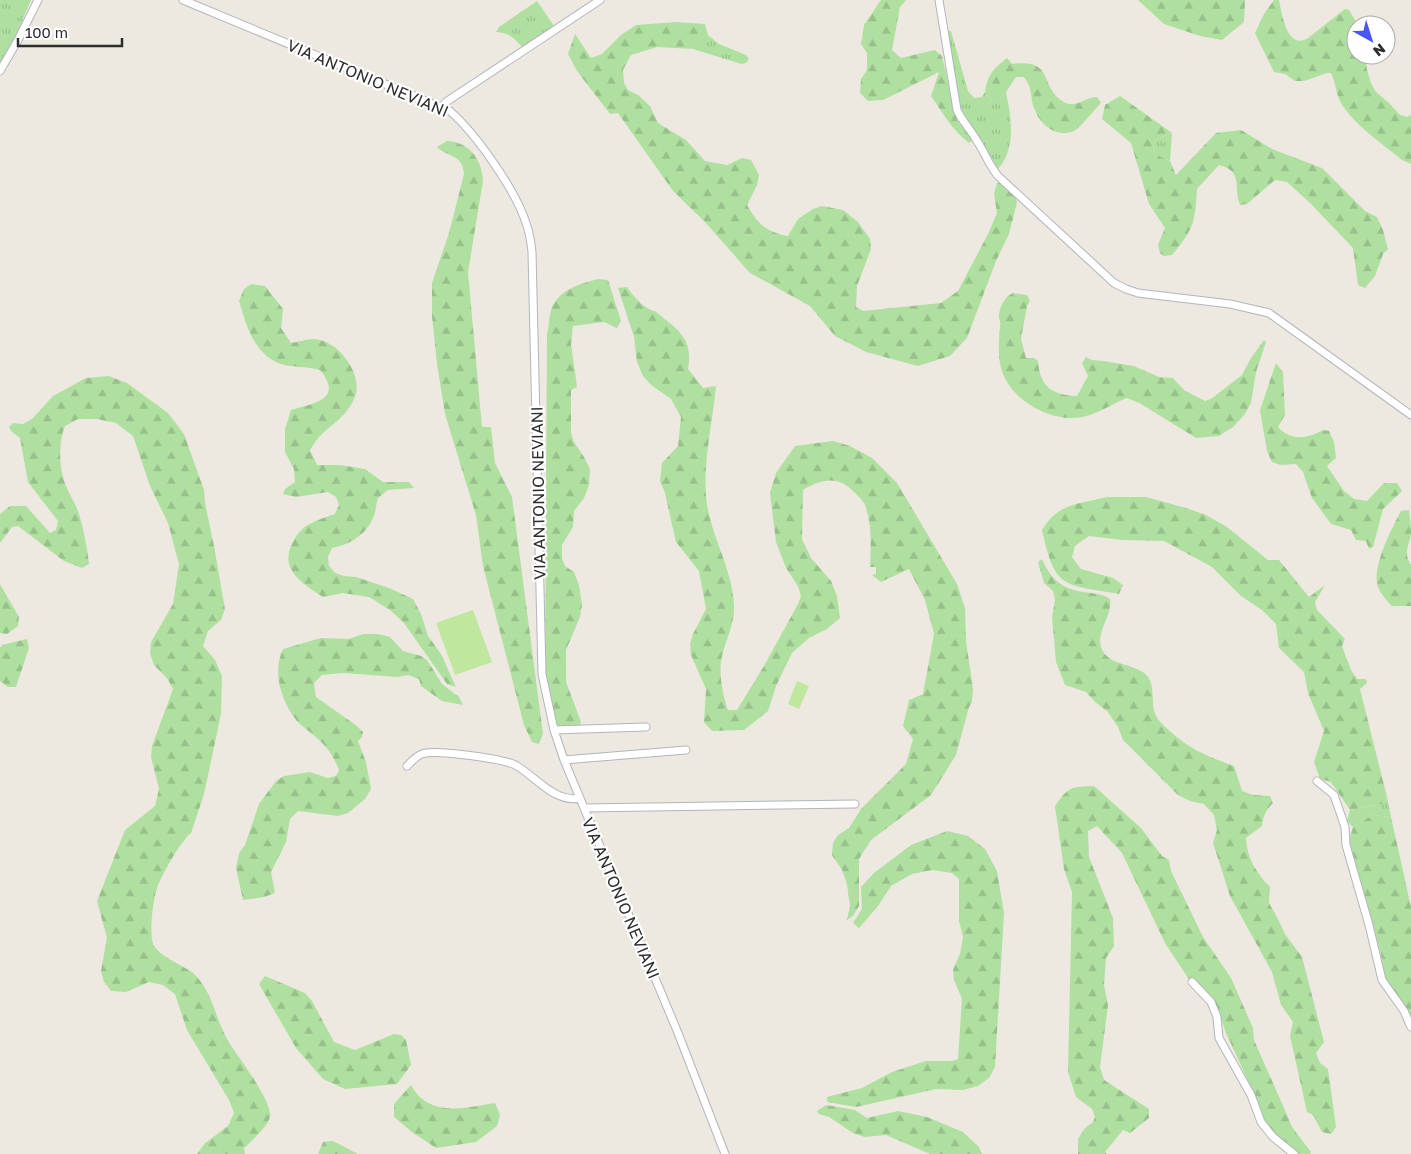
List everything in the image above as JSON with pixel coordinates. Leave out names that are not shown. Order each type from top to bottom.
[{"type":"street","points":[[0,71],[38,0]]},
{"type":"street","name":"VIA ANTONIO NEVIANI","points":[[183,0],[442,106],[460,120],[515,197],[529,233],[533,275],[542,674],[554,730],[564,760],[678,1033],[725,1154]]},
{"type":"street","points":[[442,106],[600,0]]},
{"type":"street","points":[[939,0],[957,110],[978,141],[988,162],[998,176],[1114,283],[1139,293],[1230,304],[1269,313],[1411,415]]},
{"type":"street","points":[[554,730],[646,727]]},
{"type":"street","points":[[564,760],[686,750]]},
{"type":"street","points":[[407,766],[422,754],[442,752],[511,762],[566,799],[580,798]]},
{"type":"street","points":[[1317,781],[1334,795],[1345,828],[1348,852],[1369,925],[1382,980],[1404,1012],[1411,1027]]},
{"type":"street","points":[[584,808],[779,802],[855,804]]},
{"type":"street","points":[[1192,982],[1212,1002],[1217,1017],[1219,1038],[1251,1095],[1261,1122],[1273,1138],[1294,1154]]},
{"type":"green space","points":[[0,0],[31,0],[17,33],[0,64]]},
{"type":"green space","points":[[881,0],[906,0],[900,7],[892,50],[901,58],[935,50],[942,56],[957,120],[973,140],[969,143],[953,127],[931,96],[939,72],[883,100],[868,101],[860,93],[861,79],[867,70],[867,53],[861,44],[864,25]]},
{"type":"green space","points":[[1138,0],[1245,0],[1244,22],[1222,40],[1200,36],[1164,24]]},
{"type":"green space","points":[[1274,0],[1279,0],[1284,22],[1290,35],[1295,40],[1301,41],[1308,38],[1345,9],[1349,10],[1352,15],[1346,15],[1346,65],[1366,65],[1371,83],[1376,92],[1400,115],[1407,117],[1411,115],[1411,164],[1402,160],[1353,119],[1339,100],[1331,73],[1304,81],[1295,81],[1285,74],[1274,72],[1255,33],[1264,14]]},
{"type":"green space","points":[[537,1],[554,26],[522,47],[510,36],[496,32],[499,27]]},
{"type":"green space","points":[[676,22],[705,24],[708,35],[705,40],[693,49],[657,47],[631,55],[623,70],[624,83],[628,90],[638,95],[650,106],[658,123],[686,140],[705,161],[727,165],[742,158],[751,160],[759,175],[757,185],[747,205],[759,222],[768,229],[788,236],[798,219],[813,209],[822,206],[843,210],[858,222],[870,239],[871,249],[857,286],[856,307],[863,311],[941,303],[958,291],[997,213],[994,194],[997,183],[1003,183],[1015,194],[1017,202],[1009,234],[996,261],[967,338],[950,356],[918,366],[866,352],[835,336],[810,306],[750,273],[705,222],[673,191],[618,113],[610,114],[577,71],[568,54],[575,34],[591,58],[602,54],[621,35],[636,25]]},
{"type":"green space","points":[[947,31],[951,31],[968,91],[974,98],[982,97],[985,92],[992,101],[997,101],[1006,92],[1011,122],[1010,142],[1004,161],[998,169],[959,107]]},
{"type":"green space","points":[[708,35],[719,44],[746,55],[749,59],[746,63],[741,64],[693,49]]},
{"type":"green space","points":[[1007,58],[1012,64],[1026,63],[1041,69],[1056,96],[1068,104],[1097,97],[1101,103],[1074,131],[1068,133],[1056,132],[1045,126],[1038,116],[1033,105],[1029,86],[1024,77],[1016,77],[997,101],[992,101],[985,92],[992,72]]},
{"type":"green space","points":[[1120,96],[1172,133],[1159,138],[1153,144],[1155,154],[1170,161],[1176,175],[1216,133],[1241,130],[1272,149],[1322,168],[1365,211],[1377,217],[1388,249],[1383,254],[1375,276],[1365,288],[1358,285],[1353,248],[1287,182],[1275,180],[1247,204],[1240,205],[1235,176],[1232,171],[1219,165],[1197,189],[1194,218],[1185,238],[1172,255],[1164,256],[1160,253],[1158,245],[1165,228],[1149,204],[1131,143],[1102,119],[1105,105]]},
{"type":"green space","points":[[1172,133],[1170,161],[1155,154],[1153,144],[1159,138]]},
{"type":"green space","points":[[447,141],[455,142],[468,148],[477,159],[482,173],[483,181],[468,272],[482,427],[491,427],[495,463],[512,497],[543,734],[539,744],[532,742],[524,725],[483,566],[476,515],[445,414],[437,364],[432,316],[432,283],[449,233],[464,174],[461,163],[458,160],[437,147]]},
{"type":"green space","points":[[598,279],[608,280],[621,321],[617,328],[604,322],[573,326],[571,344],[577,387],[571,390],[571,433],[574,442],[590,469],[589,485],[584,498],[574,511],[573,527],[562,545],[562,558],[565,566],[574,572],[579,585],[582,605],[580,617],[566,650],[566,682],[581,722],[579,727],[559,729],[554,724],[545,674],[547,335],[552,307],[560,296],[577,285]]},
{"type":"green space","points":[[251,284],[265,286],[283,309],[281,328],[291,343],[311,339],[323,341],[341,353],[353,372],[356,392],[353,401],[346,412],[316,440],[310,450],[317,465],[340,465],[365,469],[383,482],[409,482],[414,488],[388,490],[378,498],[375,513],[370,524],[356,538],[332,548],[328,557],[329,566],[335,573],[356,577],[389,588],[413,599],[421,614],[428,636],[441,654],[456,687],[447,684],[404,623],[390,610],[369,597],[343,593],[323,597],[300,580],[290,567],[288,559],[290,550],[299,533],[313,522],[335,514],[339,505],[336,497],[328,492],[296,497],[283,494],[285,489],[295,482],[294,469],[285,452],[285,429],[291,410],[323,399],[329,388],[327,380],[320,370],[278,363],[262,352],[248,328],[239,301],[244,289]]},
{"type":"green space","points":[[627,287],[643,305],[655,311],[682,335],[688,349],[688,369],[703,388],[716,386],[705,483],[711,524],[733,592],[733,620],[721,661],[722,686],[728,710],[737,710],[764,666],[801,596],[798,586],[786,568],[776,542],[770,493],[776,473],[795,446],[833,441],[850,446],[872,458],[897,483],[957,584],[965,608],[966,641],[973,689],[972,702],[956,755],[931,795],[871,840],[859,859],[859,906],[853,916],[847,920],[850,906],[847,884],[842,870],[832,855],[833,843],[838,835],[849,828],[861,809],[906,764],[913,739],[903,726],[909,700],[923,694],[934,634],[925,600],[909,569],[881,582],[872,575],[876,574],[876,567],[870,567],[871,552],[867,512],[863,501],[849,487],[836,481],[823,481],[803,490],[802,539],[811,558],[831,581],[837,596],[840,618],[827,629],[809,638],[792,653],[776,686],[768,711],[744,730],[712,731],[704,722],[706,689],[691,655],[690,644],[706,609],[699,571],[676,542],[665,493],[660,481],[662,463],[678,446],[681,417],[671,399],[651,385],[643,376],[637,362],[634,337],[618,288]]},
{"type":"green space","points":[[1013,293],[1027,295],[1030,301],[1027,306],[1021,339],[1026,358],[1034,358],[1038,361],[1041,377],[1049,388],[1054,391],[1077,396],[1088,376],[1082,363],[1086,357],[1092,360],[1134,366],[1159,377],[1173,378],[1184,390],[1205,401],[1211,399],[1242,375],[1264,340],[1266,342],[1256,372],[1251,403],[1245,414],[1233,427],[1219,436],[1196,438],[1141,404],[1127,398],[1095,413],[1081,417],[1063,417],[1041,411],[1021,398],[1013,390],[1000,366],[999,314],[1005,300]]},
{"type":"green space","points":[[1276,363],[1283,372],[1285,415],[1278,427],[1288,435],[1299,437],[1305,437],[1323,430],[1329,431],[1334,442],[1336,458],[1327,466],[1344,491],[1354,499],[1367,501],[1384,483],[1397,483],[1402,491],[1383,509],[1373,547],[1369,549],[1366,541],[1356,540],[1351,530],[1331,524],[1312,498],[1303,472],[1296,464],[1280,465],[1272,462],[1267,451],[1260,410]]},
{"type":"green space","points":[[109,376],[127,383],[168,413],[184,434],[204,490],[214,546],[225,609],[221,620],[208,631],[203,646],[215,660],[222,676],[221,714],[204,794],[191,833],[182,842],[172,858],[157,888],[151,932],[153,944],[156,948],[165,956],[193,973],[206,989],[225,1035],[266,1100],[269,1109],[269,1120],[244,1148],[245,1154],[197,1154],[205,1143],[228,1126],[234,1113],[229,1100],[187,1030],[175,994],[163,985],[149,982],[126,992],[111,991],[104,982],[101,971],[107,938],[97,901],[125,830],[155,806],[159,789],[151,757],[152,746],[173,689],[167,678],[154,665],[150,653],[151,642],[173,604],[179,564],[168,523],[150,486],[133,436],[116,423],[97,419],[78,419],[65,426],[60,448],[62,472],[81,520],[89,564],[82,568],[64,561],[18,526],[12,527],[0,543],[0,514],[10,506],[26,506],[50,533],[56,530],[58,521],[28,482],[20,438],[9,427],[13,423],[23,424],[32,419],[53,396],[86,378]]},
{"type":"green space","points":[[1107,497],[1146,497],[1206,515],[1227,527],[1268,560],[1279,560],[1309,597],[1325,585],[1315,602],[1317,610],[1345,639],[1342,646],[1351,670],[1357,679],[1366,679],[1367,683],[1360,689],[1387,797],[1383,804],[1350,810],[1331,782],[1320,779],[1314,762],[1324,731],[1308,693],[1304,672],[1279,648],[1276,624],[1262,610],[1241,596],[1212,567],[1164,541],[1123,540],[1089,536],[1075,546],[1072,557],[1081,569],[1113,578],[1123,585],[1119,594],[1073,585],[1064,581],[1057,574],[1047,550],[1042,530],[1055,514],[1062,510],[1078,503]]},
{"type":"green space","points":[[1409,510],[1411,534],[1407,557],[1411,565],[1411,606],[1392,606],[1378,587],[1377,570],[1383,548],[1401,511]]},
{"type":"green space","points":[[1042,559],[1046,568],[1056,580],[1067,588],[1101,595],[1110,599],[1109,611],[1101,635],[1101,647],[1105,654],[1116,662],[1137,669],[1148,677],[1155,714],[1158,719],[1183,742],[1234,766],[1242,791],[1253,795],[1270,796],[1273,803],[1265,813],[1262,826],[1246,838],[1248,852],[1253,865],[1270,887],[1269,903],[1285,934],[1302,957],[1324,1042],[1316,1053],[1320,1063],[1328,1069],[1336,1127],[1331,1134],[1322,1132],[1313,1115],[1307,1112],[1290,1036],[1293,1022],[1281,1005],[1272,972],[1230,896],[1213,843],[1217,830],[1214,815],[1204,804],[1190,801],[1178,795],[1123,740],[1118,727],[1107,711],[1086,692],[1065,685],[1056,662],[1052,617],[1055,600],[1053,591],[1044,583],[1038,562]]},
{"type":"green space","points":[[0,584],[19,617],[18,626],[7,634],[0,633]]},
{"type":"green space","points":[[473,610],[492,662],[455,675],[436,623]]},
{"type":"green space","points":[[363,634],[378,634],[390,637],[403,651],[421,656],[427,660],[442,684],[459,697],[463,705],[442,701],[421,686],[419,679],[408,675],[398,677],[343,673],[322,675],[314,683],[316,697],[363,732],[362,737],[358,741],[366,762],[371,789],[365,799],[348,813],[338,816],[298,811],[290,819],[286,842],[271,872],[275,893],[264,897],[243,900],[236,868],[239,853],[245,845],[259,804],[276,781],[284,776],[310,772],[328,778],[336,776],[339,770],[326,747],[297,721],[287,705],[278,676],[278,667],[283,649],[321,638],[349,639]]},
{"type":"green space","points":[[27,639],[29,648],[16,687],[8,687],[0,681],[0,648],[2,645]]},
{"type":"green space","points":[[797,681],[809,686],[799,709],[788,704]]},
{"type":"green space","points":[[1094,786],[1141,828],[1162,856],[1169,860],[1171,871],[1203,937],[1231,978],[1253,1028],[1254,1040],[1292,1127],[1311,1152],[1310,1154],[1300,1154],[1270,1132],[1226,1033],[1218,1009],[1196,990],[1165,943],[1122,853],[1097,826],[1088,831],[1089,857],[1113,918],[1114,946],[1106,958],[1104,985],[1108,1005],[1100,1067],[1104,1080],[1149,1109],[1149,1118],[1130,1133],[1123,1130],[1105,1152],[1107,1154],[1078,1154],[1078,1139],[1095,1117],[1092,1109],[1076,1097],[1068,1072],[1072,892],[1064,869],[1055,806],[1067,791],[1075,787]]},
{"type":"green space","points":[[1387,797],[1391,817],[1373,815],[1353,827],[1347,821],[1350,810],[1383,804]]},
{"type":"green space","points":[[1373,815],[1391,817],[1411,907],[1411,1019],[1384,977],[1381,954],[1349,840],[1353,827]]},
{"type":"green space","points":[[947,831],[968,836],[985,849],[997,871],[1004,913],[995,1067],[989,1078],[978,1086],[963,1090],[936,1089],[856,1107],[827,1102],[827,1097],[862,1088],[892,1072],[926,1061],[952,1061],[958,1059],[962,999],[954,980],[953,970],[960,954],[963,937],[959,921],[959,879],[952,873],[932,870],[912,874],[891,886],[878,906],[859,928],[853,923],[862,909],[861,887],[874,873],[911,845]]},
{"type":"green space","points":[[265,976],[305,993],[312,1001],[334,1042],[355,1050],[394,1034],[401,1035],[406,1040],[411,1065],[397,1084],[345,1089],[323,1079],[296,1048],[259,984]]},
{"type":"green space","points":[[411,1085],[427,1102],[437,1107],[460,1108],[495,1103],[500,1115],[497,1126],[476,1142],[436,1148],[394,1117],[394,1104]]},
{"type":"green space","points":[[826,1105],[855,1110],[867,1118],[898,1111],[927,1117],[963,1132],[979,1147],[982,1154],[930,1154],[886,1135],[864,1137],[853,1133],[829,1117],[819,1114],[817,1111]]},
{"type":"green space","points":[[333,1141],[358,1154],[318,1154],[323,1142]]}]
